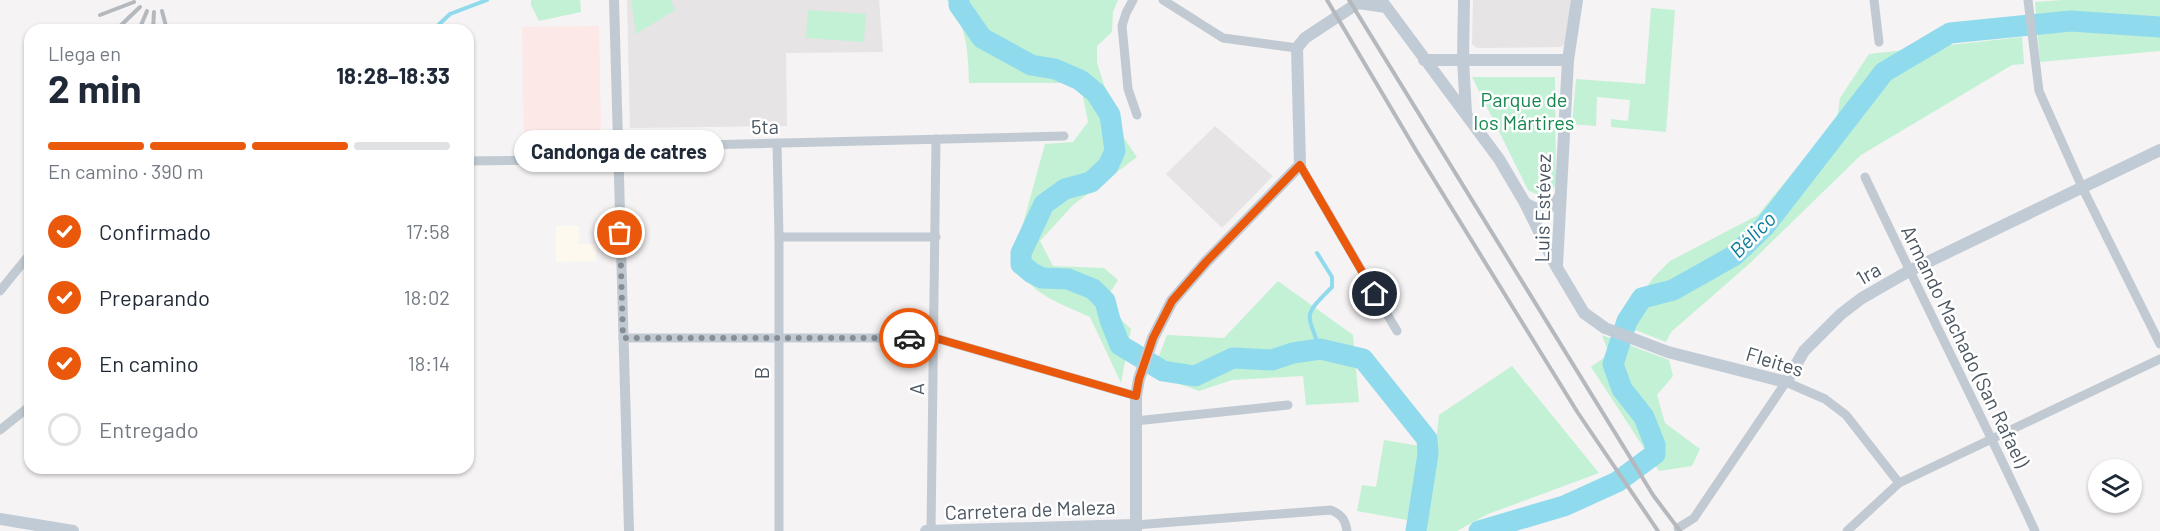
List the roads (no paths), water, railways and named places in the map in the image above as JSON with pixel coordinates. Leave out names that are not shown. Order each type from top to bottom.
[{"type":"main road","points":[[1464,0],[1463,59],[1466,113]]},
{"type":"main road","name":"Luis Estévez","points":[[1576,0],[1568,60],[1557,266],[1584,314],[1605,328]]},
{"type":"main road","points":[[1135,528],[1136,396],[1139,379],[1153,338],[1172,301],[1206,262],[1300,165],[1297,48],[1305,38],[1353,3],[1384,4],[1498,159],[1526,203],[1557,266]]},
{"type":"main road","points":[[1424,60],[1568,60]]},
{"type":"main road","name":"1ra","points":[[1786,382],[1804,351],[1841,314],[1862,298],[1909,271],[2160,150]]},
{"type":"main road","points":[[1526,203],[1536,209],[1545,210],[1553,206],[1559,198]]},
{"type":"main road","name":"Fleites","points":[[1605,328],[1668,352],[1786,382]]},
{"type":"main road","points":[[0,519],[73,531]]},
{"type":"main road","name":"Carretera de Maleza","points":[[929,531],[1135,528]]},
{"type":"street","points":[[614,0],[628,531]]},
{"type":"street","points":[[1134,0],[1126,13],[1122,26],[1128,88],[1137,115]]},
{"type":"street","points":[[1163,0],[1223,38],[1297,48]]},
{"type":"street","points":[[1874,0],[1879,42]]},
{"type":"street","points":[[2028,3],[2039,91],[2082,187],[2160,344]]},
{"type":"street","name":"5ta","points":[[474,161],[555,160],[618,147],[1064,136]]},
{"type":"street","name":"A","points":[[929,531],[935,338],[936,139]]},
{"type":"street","name":"B","points":[[777,143],[779,531]]},
{"type":"street","points":[[1300,165],[1397,331]]},
{"type":"street","name":"Armando Machado (San Rafael)","points":[[1865,177],[2035,531]]},
{"type":"street","points":[[779,237],[936,237]]},
{"type":"street","points":[[0,291],[24,261]]},
{"type":"street","points":[[623,338],[935,338],[1136,396]]},
{"type":"street","points":[[1847,531],[1899,483],[2160,359]]},
{"type":"street","name":"Fleites","points":[[1786,382],[1825,399],[1846,415],[1899,483]]},
{"type":"street","name":"1ra","points":[[1678,528],[1694,518],[1786,382]]},
{"type":"street","points":[[1135,421],[1288,405]]},
{"type":"street","points":[[2,426],[24,410]]},
{"type":"street","points":[[1135,528],[1331,510],[1341,515],[1347,531]]},
{"type":"waterway","points":[[439,24],[450,14],[487,0]]},
{"type":"waterway","points":[[959,0],[959,5],[982,38],[1031,65],[1055,69],[1080,80],[1096,93],[1110,115],[1115,151],[1108,166],[1091,182],[1065,189],[1044,204],[1021,253],[1021,264],[1042,278],[1068,279],[1093,289],[1105,301],[1120,345],[1163,371],[1195,376],[1233,358],[1272,360],[1293,353],[1320,349],[1363,359],[1427,439],[1428,454],[1416,531]]},
{"type":"waterway","name":"Bélico","points":[[1479,531],[1564,506],[1617,482],[1655,454],[1655,445],[1644,417],[1622,389],[1613,364],[1627,321],[1642,298],[1673,290],[1735,255],[1765,226],[1884,72],[1950,33],[2071,21],[2160,27]]},
{"type":"waterway","points":[[1317,253],[1332,277],[1332,287],[1316,304],[1310,315],[1320,349]]},
{"type":"railway","points":[[1327,0],[1417,152],[1578,413],[1658,531]]},
{"type":"railway","points":[[1349,0],[1653,495],[1680,531]]},
{"type":"railway","points":[[100,15],[134,2]]},
{"type":"railway","points":[[122,24],[140,7]]},
{"type":"railway","points":[[142,24],[147,11]]},
{"type":"railway","points":[[162,11],[165,24]]},
{"type":"railway","points":[[153,24],[154,12]]},
{"type":"place","name":"Candonga de catres","points":[[620,233]]},
{"type":"park label","name":"Parque de los Mártires","points":[[1524,110]]}]
